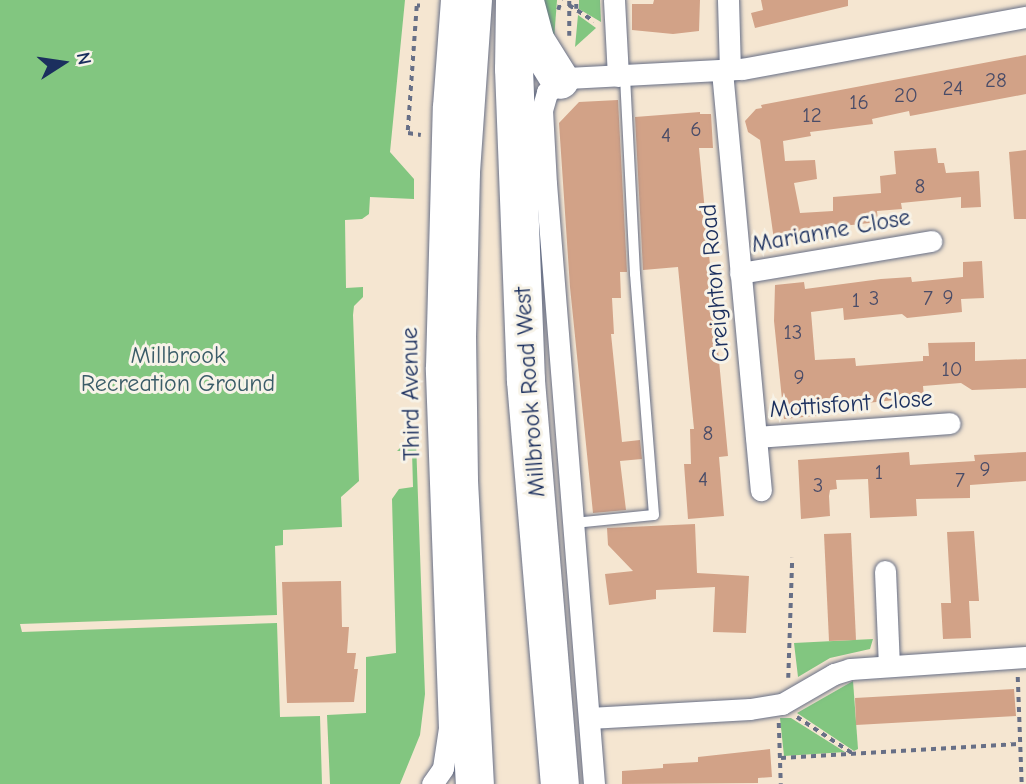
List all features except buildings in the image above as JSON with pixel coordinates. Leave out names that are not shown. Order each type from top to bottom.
[{"type":"highway","points":[[473,0],[461,173],[457,336],[459,481],[475,784]]},
{"type":"highway","name":"Millbrook Road West","points":[[515,0],[514,69],[526,381],[560,784]]},
{"type":"highway","points":[[542,5],[535,40],[560,80]]},
{"type":"street","name":"Third Avenue","points":[[432,784],[443,768],[449,728],[436,367],[443,106],[451,0]]},
{"type":"street","points":[[614,0],[621,76]]},
{"type":"street","name":"Creighton Road","points":[[728,0],[726,71],[740,273],[761,490]]},
{"type":"street","points":[[560,80],[726,71],[1026,17]]},
{"type":"street","name":"Millbrook Road West","points":[[560,80],[547,92],[542,110],[558,351],[594,784]]},
{"type":"street","name":"Marianne Close","points":[[740,273],[931,241]]},
{"type":"street","name":"Mottisfont Close","points":[[756,437],[949,423]]},
{"type":"street","points":[[885,571],[889,665]]},
{"type":"street","points":[[589,718],[750,709],[783,702],[834,674],[889,665],[1022,657]]},
{"type":"lane","points":[[574,523],[654,515],[621,76]]},
{"type":"path","points":[[542,5],[561,0]]},
{"type":"path","points":[[576,0],[576,9]]},
{"type":"path","points":[[418,4],[408,133],[426,136]]},
{"type":"path","points":[[781,784],[792,558]]},
{"type":"path","points":[[1022,657],[1022,784]]},
{"type":"path","points":[[783,702],[853,753]]},
{"type":"path","points":[[781,758],[1020,744]]},
{"type":"green space","name":"Millbrook Recreation Ground","points":[[0,0],[405,0],[390,152],[414,179],[414,199],[370,197],[369,214],[362,219],[345,220],[346,288],[363,287],[363,297],[354,306],[353,315],[359,481],[341,497],[342,527],[283,530],[283,545],[275,546],[277,615],[20,624],[22,632],[277,623],[280,717],[320,716],[322,784],[0,784]]},
{"type":"green space","points":[[542,0],[557,0],[553,53]]},
{"type":"green space","points":[[579,0],[600,0],[601,22],[579,9]]},
{"type":"green space","points":[[578,15],[596,28],[575,47]]},
{"type":"green space","points":[[416,441],[425,694],[420,735],[400,784],[330,784],[327,715],[366,713],[366,657],[396,653],[392,499],[399,489],[413,487],[412,451],[397,451],[406,442]]},
{"type":"green space","points":[[873,639],[870,649],[830,658],[798,677],[794,643]]},
{"type":"green space","points":[[853,681],[858,749],[854,751],[797,713]]},
{"type":"green space","points":[[780,718],[791,718],[845,752],[784,756]]}]
